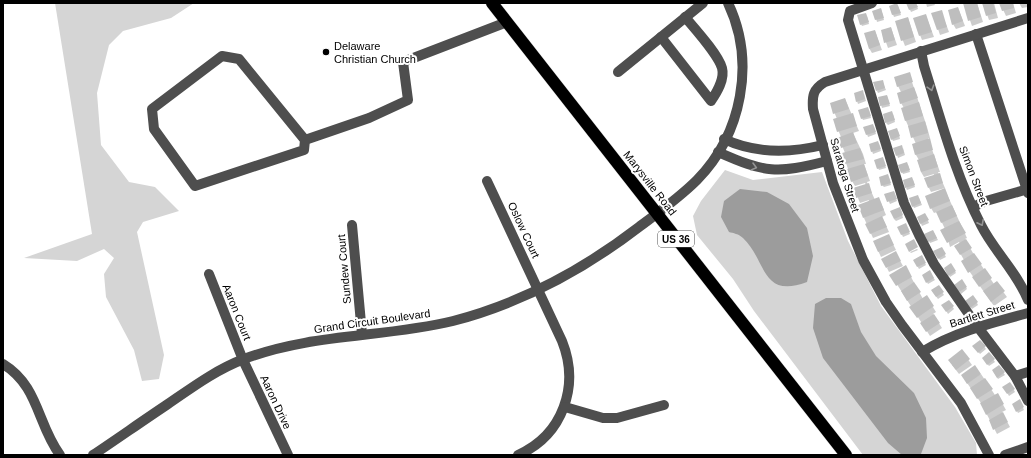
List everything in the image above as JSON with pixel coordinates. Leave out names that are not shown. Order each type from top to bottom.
[{"type":"highway","name":"Marysville Road","points":[[492,3],[846,455]]},
{"type":"street","points":[[618,72],[703,3]]},
{"type":"street","name":"Grand Circuit Boulevard","points":[[93,455],[194,386],[243,360],[289,346],[362,334],[404,330],[454,320],[490,310],[564,277],[601,255],[680,196],[698,179],[718,152],[732,126],[739,102],[743,76],[743,50],[740,33],[728,3]]},
{"type":"street","points":[[872,3],[850,11],[848,20],[904,203],[934,264],[977,326],[1015,376],[1028,401]]},
{"type":"street","points":[[661,37],[711,101],[719,89],[722,69],[710,47],[685,17]]},
{"type":"street","name":"Saratoga Street","points":[[988,455],[961,402],[886,302],[863,260],[847,222],[827,161],[813,109],[812,97],[814,90],[825,82],[1028,18]]},
{"type":"street","points":[[305,140],[369,118],[408,100],[403,62],[507,22]]},
{"type":"street","points":[[973,207],[986,201],[1027,191],[976,34]]},
{"type":"street","name":"Simon Street","points":[[921,51],[924,66],[957,170],[989,239],[1023,287],[1028,300]]},
{"type":"street","points":[[222,56],[239,59],[305,140],[304,150],[194,186],[154,129],[152,109],[222,56]]},
{"type":"street","points":[[724,139],[734,144],[758,149],[783,151],[800,151],[823,145]]},
{"type":"street","points":[[718,152],[748,165],[773,170],[789,170],[827,161]]},
{"type":"street","name":"Oslow Court","points":[[487,181],[539,289],[567,352],[570,377],[565,407],[559,420],[548,435],[534,446],[518,455]]},
{"type":"street","name":"Sundew Court","points":[[352,225],[362,334]]},
{"type":"street","name":"Aaron Court","points":[[209,274],[243,360]]},
{"type":"street","name":"Bartlett Street","points":[[922,352],[939,341],[977,326],[1028,313]]},
{"type":"street","name":"Aaron Drive","points":[[243,360],[288,455]]},
{"type":"street","points":[[3,364],[21,377],[28,387],[50,439],[60,455]]},
{"type":"street","points":[[1015,376],[1028,372]]},
{"type":"street","points":[[565,407],[602,418],[623,416],[664,406]]},
{"type":"street","points":[[1005,455],[1028,447]]},
{"type":"shaded area","points":[[55,3],[194,3],[171,18],[123,31],[109,45],[97,93],[101,145],[129,182],[155,187],[179,211],[143,222],[137,232],[164,355],[159,379],[142,381],[134,350],[106,297],[104,274],[114,258],[104,249],[77,261],[24,258],[92,234]]},
{"type":"shaded area","points":[[725,170],[753,180],[822,172],[848,241],[881,306],[955,407],[976,443],[977,455],[863,455],[754,311],[733,279],[697,235],[693,216],[701,201]]},
{"type":"shaded area","points":[[740,189],[767,192],[789,204],[807,228],[813,256],[807,282],[792,286],[781,286],[773,282],[767,275],[751,247],[743,238],[729,232],[721,217],[724,201]]},
{"type":"shaded area","points":[[826,298],[841,298],[851,304],[861,332],[876,356],[914,393],[926,418],[927,438],[921,454],[902,455],[888,443],[823,358],[813,328],[815,304]]},
{"type":"building","points":[[897,3],[901,13],[892,15],[889,6]]},
{"type":"building","points":[[906,3],[916,3],[918,7],[909,10]]},
{"type":"building","points":[[963,3],[977,3],[981,17],[968,21]]},
{"type":"building","points":[[982,3],[993,3],[996,13],[986,16]]},
{"type":"building","points":[[999,3],[1013,3],[1014,8],[1002,11]]},
{"type":"building","points":[[958,7],[963,21],[952,25],[948,10]]},
{"type":"building","points":[[881,8],[884,18],[875,20],[872,11]]},
{"type":"building","points":[[942,10],[947,27],[937,30],[931,13]]},
{"type":"building","points":[[866,13],[869,22],[860,25],[857,15]]},
{"type":"building","points":[[926,14],[932,32],[919,36],[913,18]]},
{"type":"building","points":[[908,17],[914,37],[901,41],[895,21]]},
{"type":"building","points":[[891,27],[895,40],[884,43],[881,30]]},
{"type":"building","points":[[875,30],[880,45],[869,49],[864,33]]},
{"type":"building","points":[[910,72],[913,82],[897,87],[894,77]]},
{"type":"building","points":[[883,80],[885,88],[876,91],[873,82]]},
{"type":"building","points":[[914,87],[918,98],[900,104],[897,93]]},
{"type":"building","points":[[863,90],[865,99],[856,102],[854,93]]},
{"type":"building","points":[[887,95],[890,104],[880,106],[878,97]]},
{"type":"building","points":[[845,98],[849,109],[833,114],[830,103]]},
{"type":"building","points":[[919,102],[923,116],[905,121],[901,108]]},
{"type":"building","points":[[868,107],[871,116],[861,119],[858,110]]},
{"type":"building","points":[[892,111],[895,120],[885,123],[883,114]]},
{"type":"building","points":[[853,113],[857,126],[837,132],[833,119]]},
{"type":"building","points":[[925,121],[928,133],[911,138],[908,126]]},
{"type":"building","points":[[873,124],[876,132],[866,135],[863,127]]},
{"type":"building","points":[[897,128],[900,136],[891,140],[888,131]]},
{"type":"building","points":[[853,132],[857,143],[841,148],[837,138]]},
{"type":"building","points":[[930,138],[933,150],[915,155],[912,144]]},
{"type":"building","points":[[878,141],[881,149],[871,152],[869,144]]},
{"type":"building","points":[[902,145],[904,153],[896,156],[893,148]]},
{"type":"building","points":[[860,148],[864,159],[845,164],[842,153]]},
{"type":"building","points":[[934,154],[938,167],[921,172],[917,160]]},
{"type":"building","points":[[883,157],[886,166],[877,169],[874,160]]},
{"type":"building","points":[[907,162],[910,170],[901,173],[898,165]]},
{"type":"building","points":[[864,164],[868,176],[851,182],[847,169]]},
{"type":"building","points":[[940,173],[943,183],[928,188],[924,178]]},
{"type":"building","points":[[888,174],[891,183],[881,186],[879,177]]},
{"type":"building","points":[[912,177],[915,185],[905,188],[903,180]]},
{"type":"building","points":[[869,183],[872,193],[856,198],[853,188]]},
{"type":"building","points":[[945,188],[950,201],[930,209],[925,196]]},
{"type":"building","points":[[894,191],[897,199],[887,202],[884,194]]},
{"type":"building","points":[[918,195],[921,203],[912,207],[909,198]]},
{"type":"building","points":[[879,197],[884,210],[863,218],[858,205]]},
{"type":"building","points":[[952,205],[957,216],[941,223],[936,212]]},
{"type":"building","points":[[900,207],[903,215],[894,219],[890,211]]},
{"type":"building","points":[[925,213],[929,220],[920,224],[917,217]]},
{"type":"building","points":[[882,216],[887,227],[870,234],[865,224]]},
{"type":"building","points":[[959,221],[966,233],[947,243],[940,230]]},
{"type":"building","points":[[906,223],[910,232],[901,235],[897,227]]},
{"type":"building","points":[[933,230],[937,238],[928,242],[924,234]]},
{"type":"building","points":[[889,234],[894,245],[878,252],[873,241]]},
{"type":"building","points":[[914,239],[918,247],[909,252],[905,244]]},
{"type":"building","points":[[966,239],[972,248],[960,255],[954,246]]},
{"type":"building","points":[[942,247],[946,254],[938,259],[933,251]]},
{"type":"building","points":[[896,251],[901,261],[886,268],[881,259]]},
{"type":"building","points":[[974,253],[982,264],[968,273],[961,261]]},
{"type":"building","points":[[922,255],[926,263],[917,267],[913,260]]},
{"type":"building","points":[[951,263],[956,271],[948,276],[944,268]]},
{"type":"building","points":[[906,265],[912,277],[896,286],[889,275]]},
{"type":"building","points":[[985,268],[992,278],[979,287],[972,277]]},
{"type":"building","points":[[930,270],[934,278],[926,283],[922,275]]},
{"type":"building","points":[[962,279],[967,287],[959,292],[954,285]]},
{"type":"building","points":[[997,281],[1005,291],[991,302],[983,291]]},
{"type":"building","points":[[914,282],[921,292],[907,301],[901,291]]},
{"type":"building","points":[[939,285],[944,292],[936,297],[931,290]]},
{"type":"building","points":[[927,295],[934,306],[917,318],[909,307]]},
{"type":"building","points":[[973,295],[978,302],[970,308],[965,301]]},
{"type":"building","points":[[949,300],[954,306],[946,312],[941,305]]},
{"type":"building","points":[[934,314],[940,323],[926,332],[920,323]]},
{"type":"building","points":[[980,340],[986,346],[978,353],[972,346]]},
{"type":"building","points":[[962,349],[970,359],[956,370],[948,360]]},
{"type":"building","points":[[989,352],[995,359],[987,365],[982,358]]},
{"type":"building","points":[[975,365],[981,374],[967,384],[961,375]]},
{"type":"building","points":[[999,365],[1005,372],[997,378],[992,370]]},
{"type":"building","points":[[985,378],[993,389],[977,399],[970,388]]},
{"type":"building","points":[[1010,382],[1015,389],[1007,394],[1002,387]]},
{"type":"building","points":[[998,393],[1004,404],[986,415],[980,403]]},
{"type":"building","points":[[1020,399],[1024,407],[1016,412],[1012,404]]},
{"type":"building","points":[[1003,412],[1008,422],[993,430],[989,420]]},
{"type":"place","name":"Delaware Christian Church","points":[[326,52]]}]
